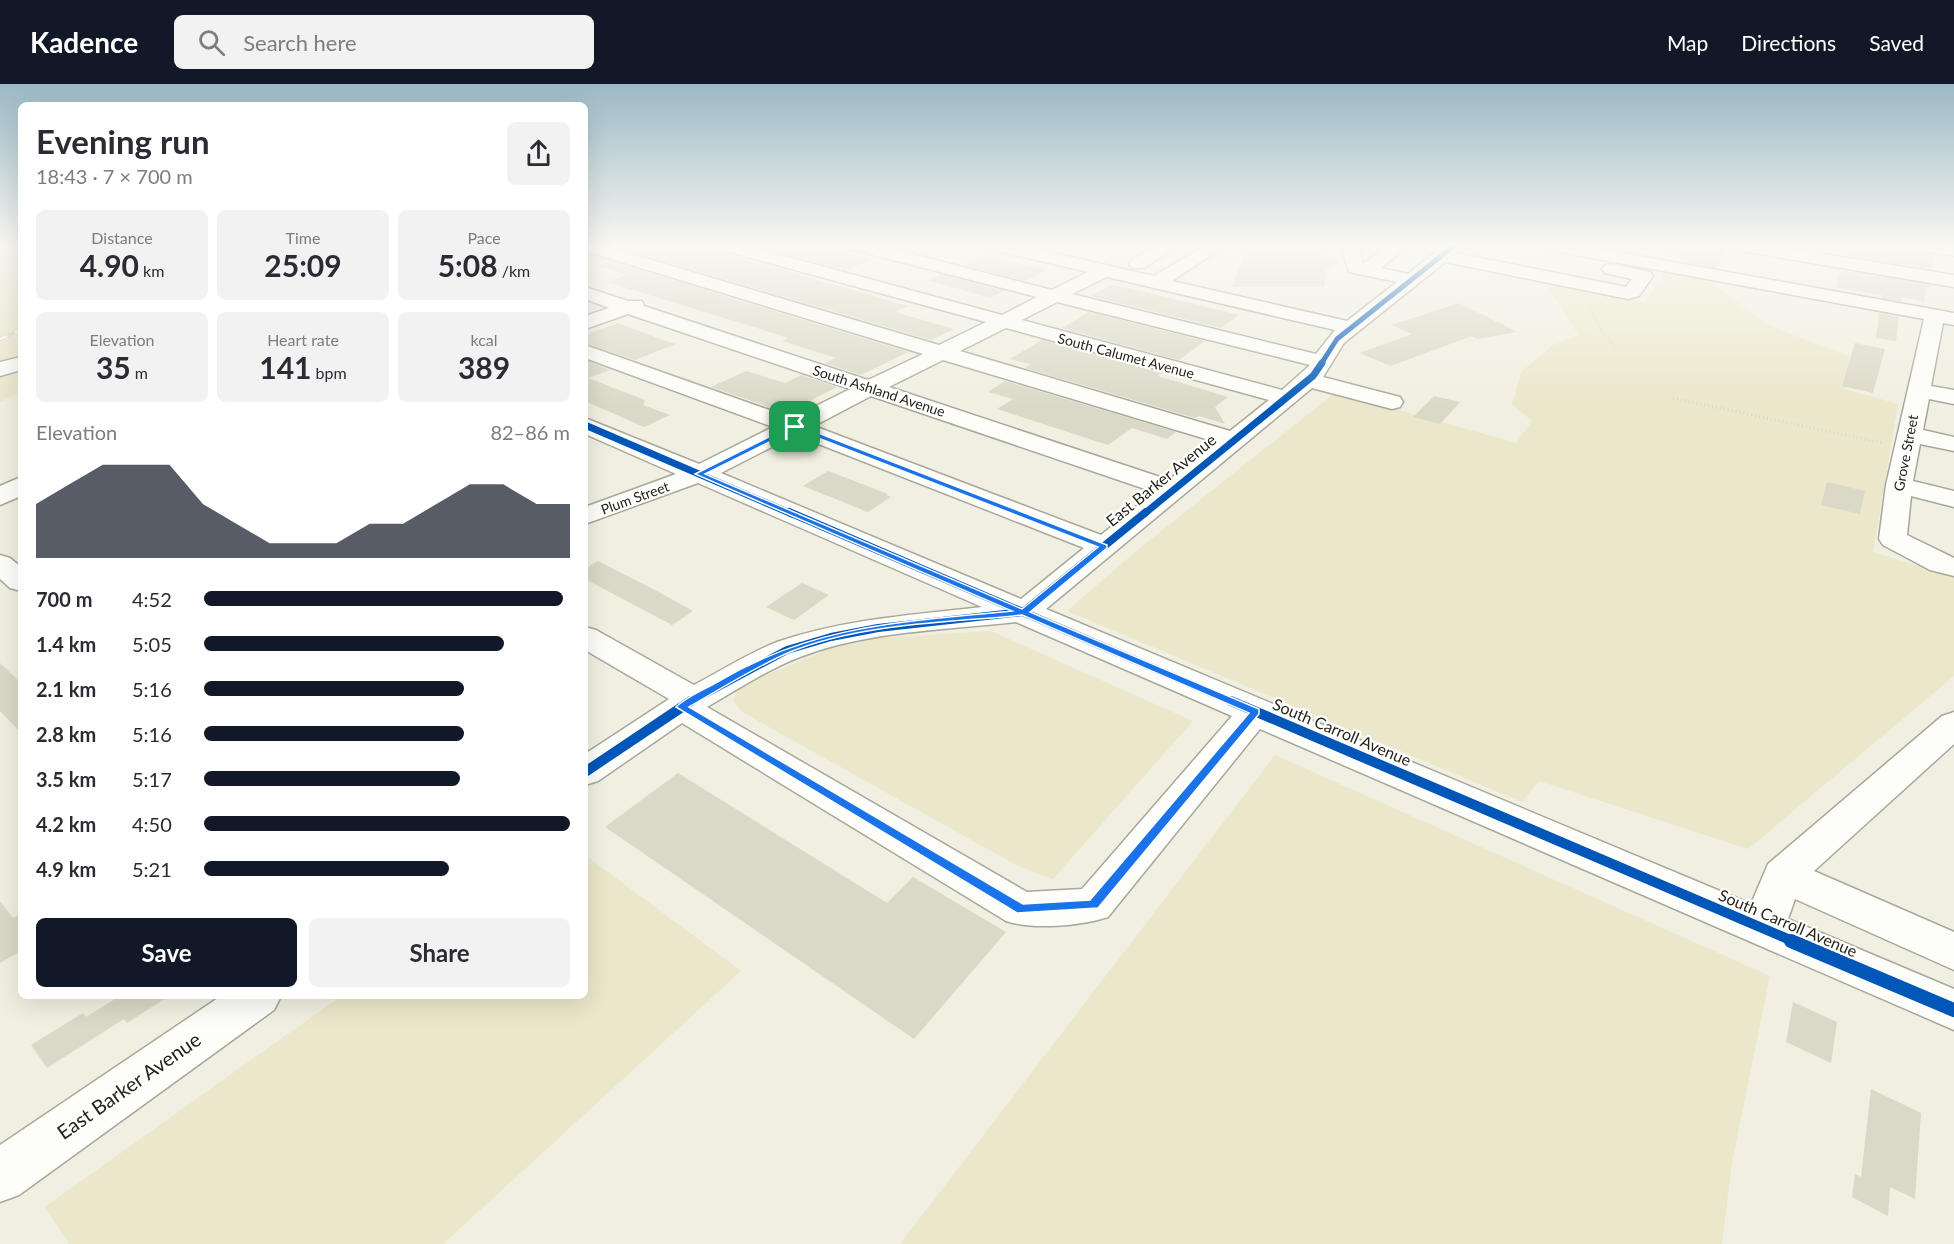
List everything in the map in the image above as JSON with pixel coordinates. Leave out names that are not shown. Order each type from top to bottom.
[{"type":"street","name":"South Ashland Avenue","points":[[602,299],[1173,490]]},
{"type":"street","points":[[588,322],[652,299]]},
{"type":"street","points":[[760,299],[1234,440]]},
{"type":"street","name":"South Calumet Avenue","points":[[918,299],[1286,398]]},
{"type":"street","name":"Plum Street","points":[[588,515],[699,474],[1049,299]]},
{"type":"street","points":[[1068,299],[1323,362]]},
{"type":"street","points":[[1240,299],[1359,322]]},
{"type":"street","points":[[1274,299],[1359,322]]},
{"type":"street","name":"East Barker Avenue","points":[[1023,612],[1308,380],[1323,362],[1328,350],[1387,299]]},
{"type":"street","points":[[1848,299],[1944,317]]},
{"type":"street","name":"Grove Street","points":[[1944,317],[1936,352],[1919,390],[1899,485],[1893,539],[1947,565]]},
{"type":"street","points":[[588,352],[795,427],[1104,546]]},
{"type":"street","points":[[0,369],[18,364]]},
{"type":"street","points":[[1308,380],[1392,402]]},
{"type":"street","points":[[1919,390],[1954,397]]},
{"type":"street","name":"South Carroll Avenue","points":[[588,426],[1954,1010]]},
{"type":"street","points":[[1908,441],[1954,444]]},
{"type":"street","points":[[1899,485],[1954,499]]},
{"type":"street","points":[[0,497],[18,487]]},
{"type":"street","points":[[0,564],[18,579]]},
{"type":"street","points":[[588,770],[688,703],[787,650],[831,637],[878,628],[1023,612]]},
{"type":"street","points":[[588,639],[1021,909],[1094,905],[1255,712]]},
{"type":"street","points":[[1763,928],[1783,875],[1954,724]]},
{"type":"street","points":[[1783,875],[1954,952]]},
{"type":"street","name":"East Barker Avenue","points":[[0,1176],[254,999]]},
{"type":"path","points":[[1588,301],[1594,319],[1606,339],[1616,349]]},
{"type":"path","points":[[1673,398],[1908,441]]},
{"type":"shaded area","points":[[0,299],[18,299],[18,393],[0,402]]},
{"type":"shaded area","points":[[1555,299],[1625,299],[1645,303],[1647,299],[1734,299],[1767,325],[1847,355],[1852,368],[1845,389],[1898,404],[1873,552],[1954,577],[1954,676],[1748,849],[1539,781],[1522,802],[1067,611],[1141,547],[1336,392],[1516,443],[1532,421],[1512,404],[1521,372],[1553,345],[1578,335]]},
{"type":"shaded area","points":[[991,631],[1193,721],[1053,879],[1018,866],[742,712],[733,701],[738,690],[754,680],[829,649],[878,638]]},
{"type":"shaded area","points":[[1275,755],[1770,976],[1732,1162],[1722,1244],[900,1244]]},
{"type":"shaded area","points":[[588,857],[741,971],[443,1244],[69,1244],[45,1207],[337,999],[588,999]]},
{"type":"building","points":[[663,299],[735,299],[908,352],[861,375],[825,363],[836,358],[782,341],[789,338]]},
{"type":"building","points":[[792,299],[884,299],[908,306],[895,312],[954,329],[931,340]]},
{"type":"building","points":[[1103,299],[1174,299],[1239,315],[1221,328]]},
{"type":"building","points":[[1459,303],[1517,332],[1478,339],[1472,336],[1391,366],[1359,353],[1412,334],[1391,325]]},
{"type":"building","points":[[1089,312],[1205,341],[1179,360],[1062,328]]},
{"type":"building","points":[[1879,313],[1899,317],[1896,341],[1876,338]]},
{"type":"building","points":[[618,323],[676,344],[635,360],[588,344],[588,334]]},
{"type":"building","points":[[1042,340],[1162,373],[1158,376],[1228,397],[1215,407],[1225,424],[1199,416],[1195,418],[1025,368],[1031,364],[1010,359]]},
{"type":"building","points":[[1855,343],[1885,349],[1873,393],[1842,386]]},
{"type":"building","points":[[588,361],[610,370],[588,378]]},
{"type":"building","points":[[746,371],[785,383],[801,375],[837,387],[786,413],[711,387]]},
{"type":"building","points":[[588,378],[645,400],[643,405],[670,415],[644,427],[588,402]]},
{"type":"building","points":[[1005,381],[1176,432],[1167,439],[1132,428],[1108,445],[997,409],[1013,399],[988,392]]},
{"type":"building","points":[[1434,396],[1460,402],[1440,424],[1413,417]]},
{"type":"building","points":[[828,471],[891,497],[868,512],[803,486]]},
{"type":"building","points":[[1827,482],[1865,491],[1860,514],[1821,505]]},
{"type":"building","points":[[598,561],[693,611],[672,625],[588,581],[588,567]]},
{"type":"building","points":[[802,583],[829,595],[794,620],[766,607]]},
{"type":"building","points":[[0,663],[18,680],[18,730],[0,711]]},
{"type":"building","points":[[678,773],[887,903],[913,877],[1006,932],[914,1039],[605,827]]},
{"type":"building","points":[[0,901],[13,918],[18,916],[18,953],[0,963]]},
{"type":"building","points":[[115,999],[164,999],[127,1023],[124,1019],[47,1068],[31,1045],[83,1013],[86,1017]]},
{"type":"building","points":[[1793,1002],[1837,1022],[1831,1063],[1786,1042]]},
{"type":"building","points":[[1871,1089],[1921,1113],[1915,1199],[1890,1187],[1888,1216],[1852,1197],[1855,1174],[1861,1177]]},
{"type":"railway","points":[[0,339],[18,331]]},
{"type":"cycle path","points":[[588,770],[694,699],[787,650],[831,637],[878,628],[1023,612],[1313,376],[1337,339],[1387,299]]},
{"type":"cycle path","points":[[588,426],[1954,1010]]},
{"type":"route","points":[[795,427],[699,474],[1023,612],[1178,678],[1255,712],[1094,905],[1021,909],[681,707],[737,674],[787,650],[831,637],[878,628],[1023,612],[1104,546],[795,427]]}]
